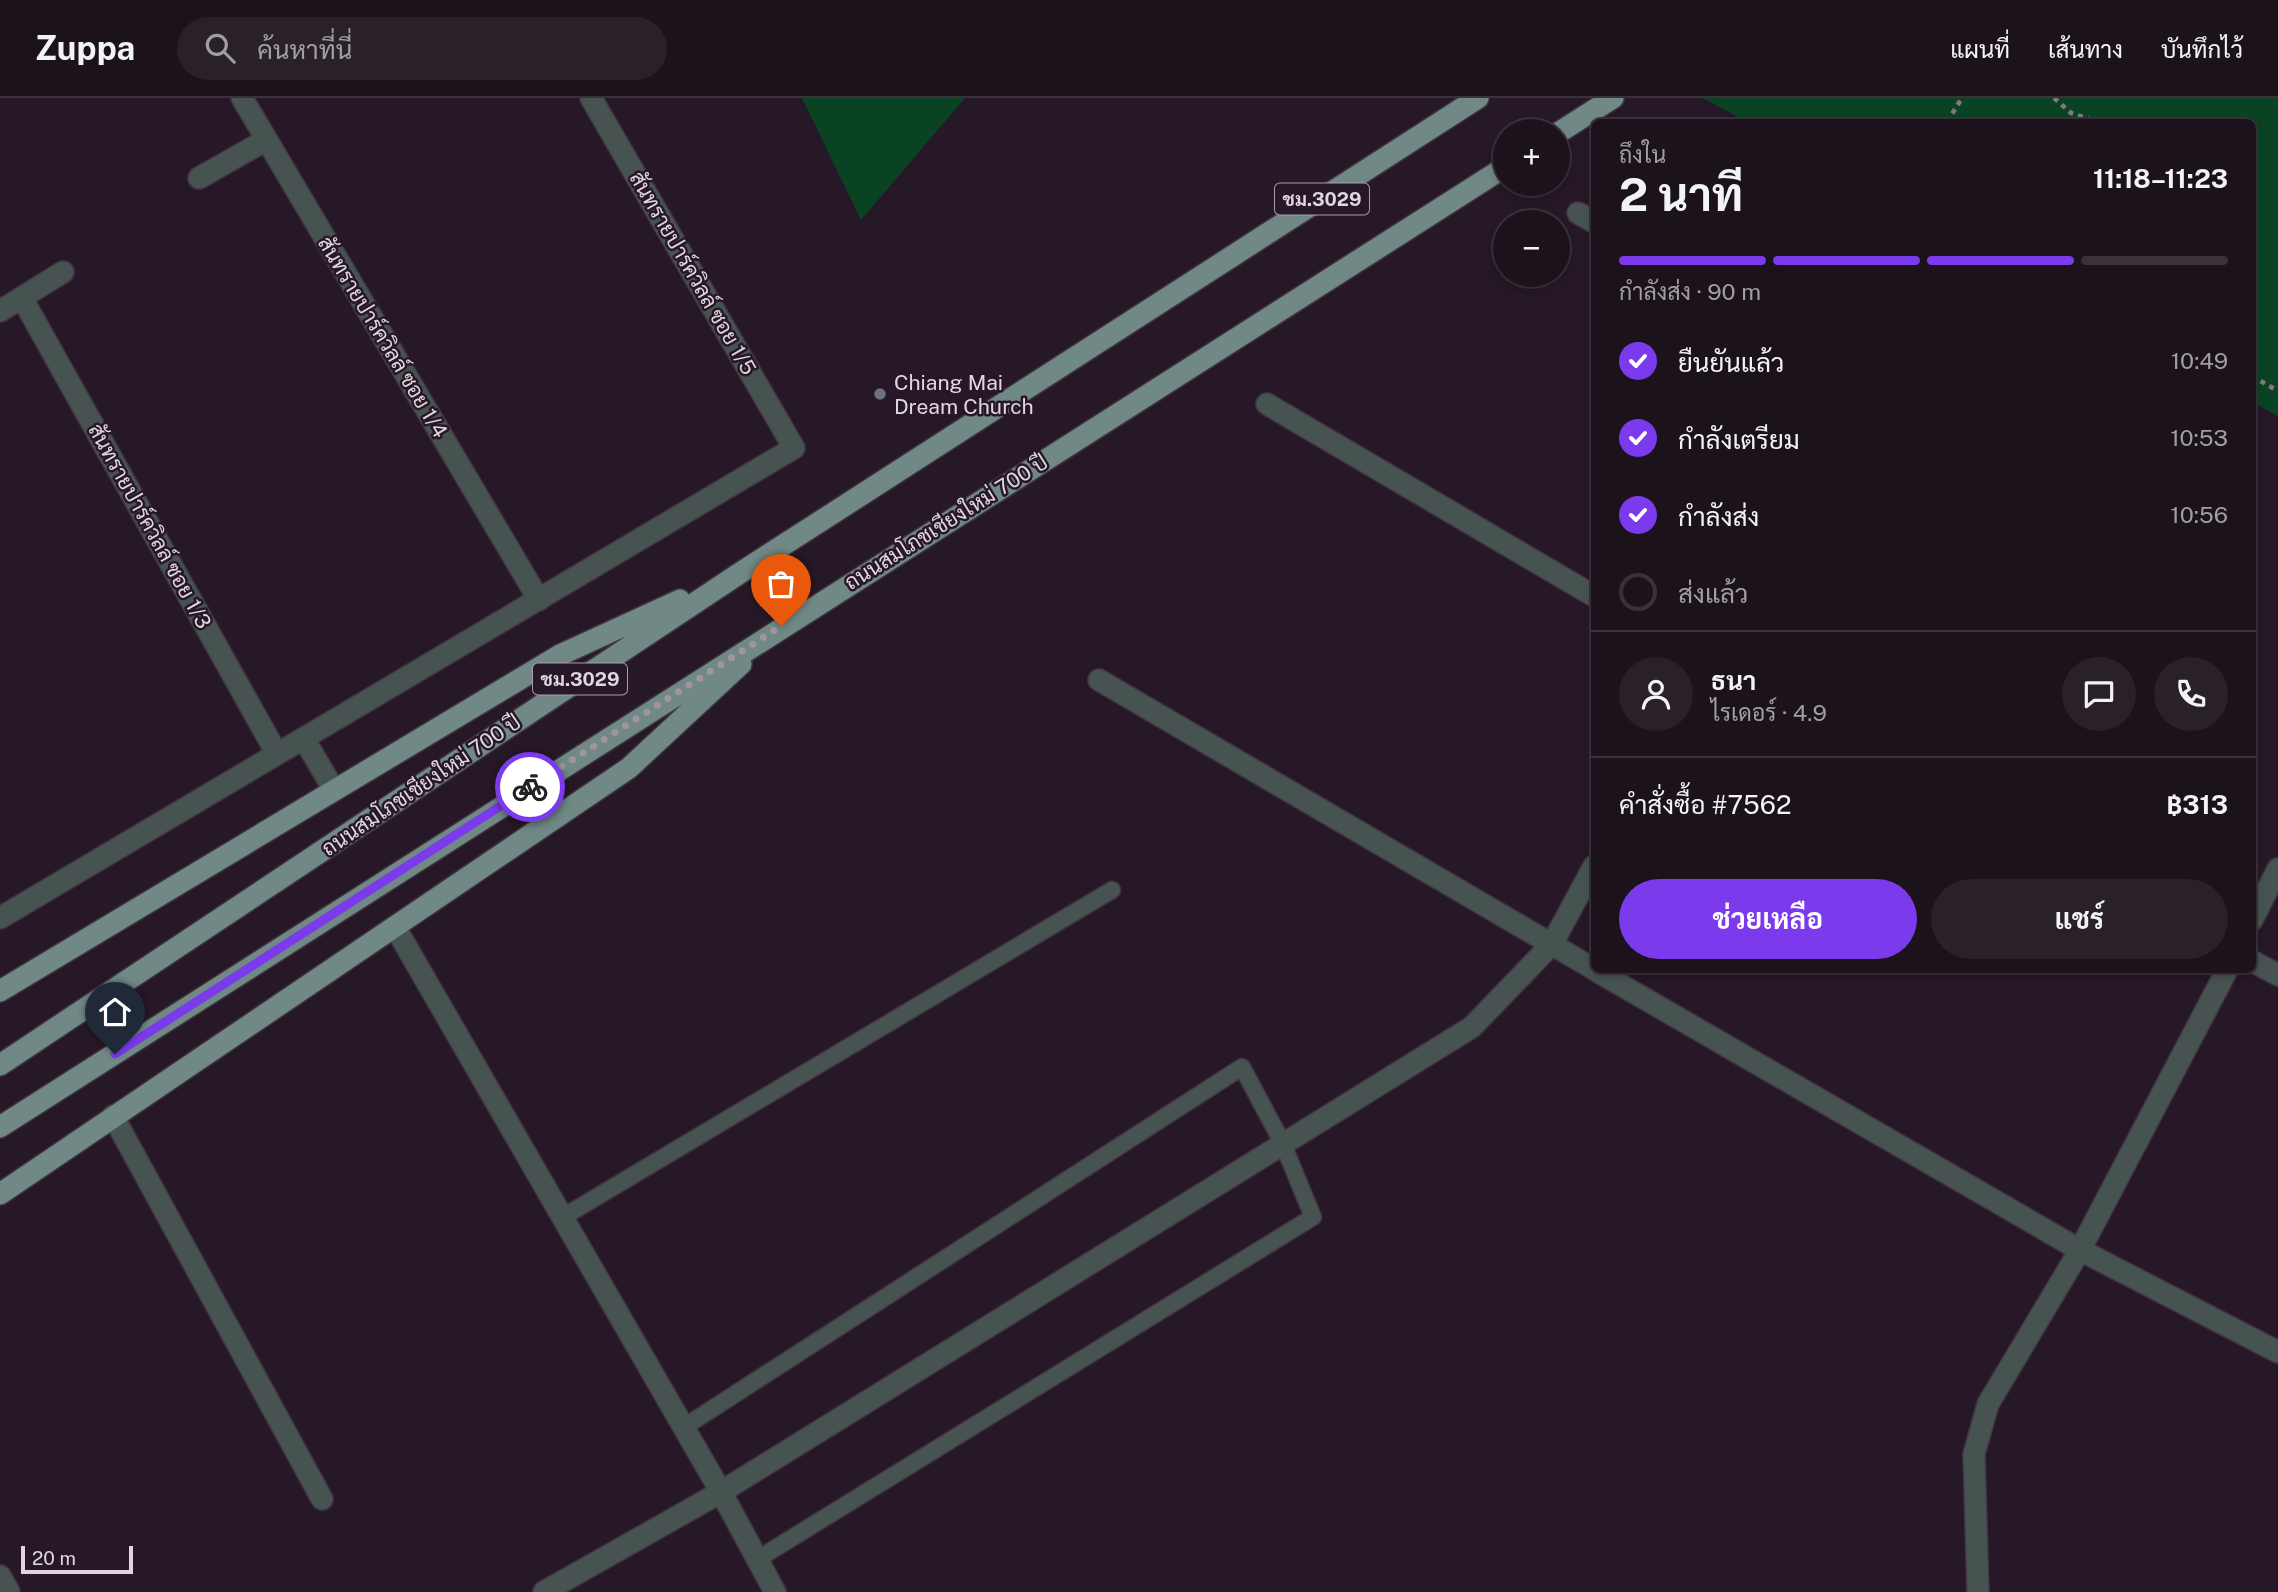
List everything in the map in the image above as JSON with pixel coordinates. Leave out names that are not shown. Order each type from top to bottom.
[{"type":"main road","name":"ถนนสมโภชเชียงใหม่ 700 ปี","points":[[0,1065],[740,573],[1478,98]]},
{"type":"main road","points":[[1570,125],[1613,98]]},
{"type":"main road","name":"ถนนสมโภชเชียงใหม่ 700 ปี","points":[[0,1127],[781,626],[1493,175]]},
{"type":"main road","name":"ชม.3029","points":[[0,991],[560,655],[740,573]]},
{"type":"main road","name":"ชม.3029","points":[[0,1194],[629,768],[781,626]]},
{"type":"street","name":"สันทรายปาร์ควิลล์ ซอย 1/4","points":[[242,98],[539,600]]},
{"type":"street","name":"สันทรายปาร์ควิลล์ ซอย 1/5","points":[[539,600],[794,448],[591,98]]},
{"type":"street","points":[[199,178],[265,140]]},
{"type":"street","points":[[0,311],[63,272]]},
{"type":"street","name":"สันทรายปาร์ควิลล์ ซอย 1/3","points":[[22,298],[277,754]]},
{"type":"street","points":[[1267,404],[1591,594]]},
{"type":"street","points":[[0,918],[539,600]]},
{"type":"street","points":[[1099,680],[1591,967]]},
{"type":"street","points":[[304,739],[334,790]]},
{"type":"street","points":[[2256,912],[2278,869]]},
{"type":"street","points":[[544,1592],[721,1492],[1472,1027],[1552,944],[1591,872]]},
{"type":"street","points":[[395,927],[684,1427],[775,1592]]},
{"type":"street","points":[[2256,963],[2278,975]]},
{"type":"street","points":[[1602,973],[2080,1250],[2278,1352]]},
{"type":"street","points":[[1978,1592],[1974,1454],[1989,1404],[2080,1250],[2225,973]]},
{"type":"street","points":[[113,1116],[322,1499]]},
{"type":"street","points":[[0,1576],[9,1592]]},
{"type":"lane","points":[[563,1217],[1112,890]]},
{"type":"lane","points":[[684,1427],[1242,1067],[1283,1144],[1313,1217],[756,1560]]},
{"type":"path","points":[[1949,119],[1962,98]]},
{"type":"path","points":[[2054,98],[2071,113],[2089,119]]},
{"type":"path","points":[[2256,378],[2278,391]]},
{"type":"green space","points":[[802,98],[965,98],[861,220]]},
{"type":"green space","points":[[1703,98],[2278,98],[2278,416],[2256,404],[2256,119],[1742,119]]},
{"type":"way so far","points":[[530,787],[781,626]]},
{"type":"place","name":"Chiang Mai Dream Church","points":[[880,394]]},
{"type":"route","points":[[115,1054],[530,787]]}]
